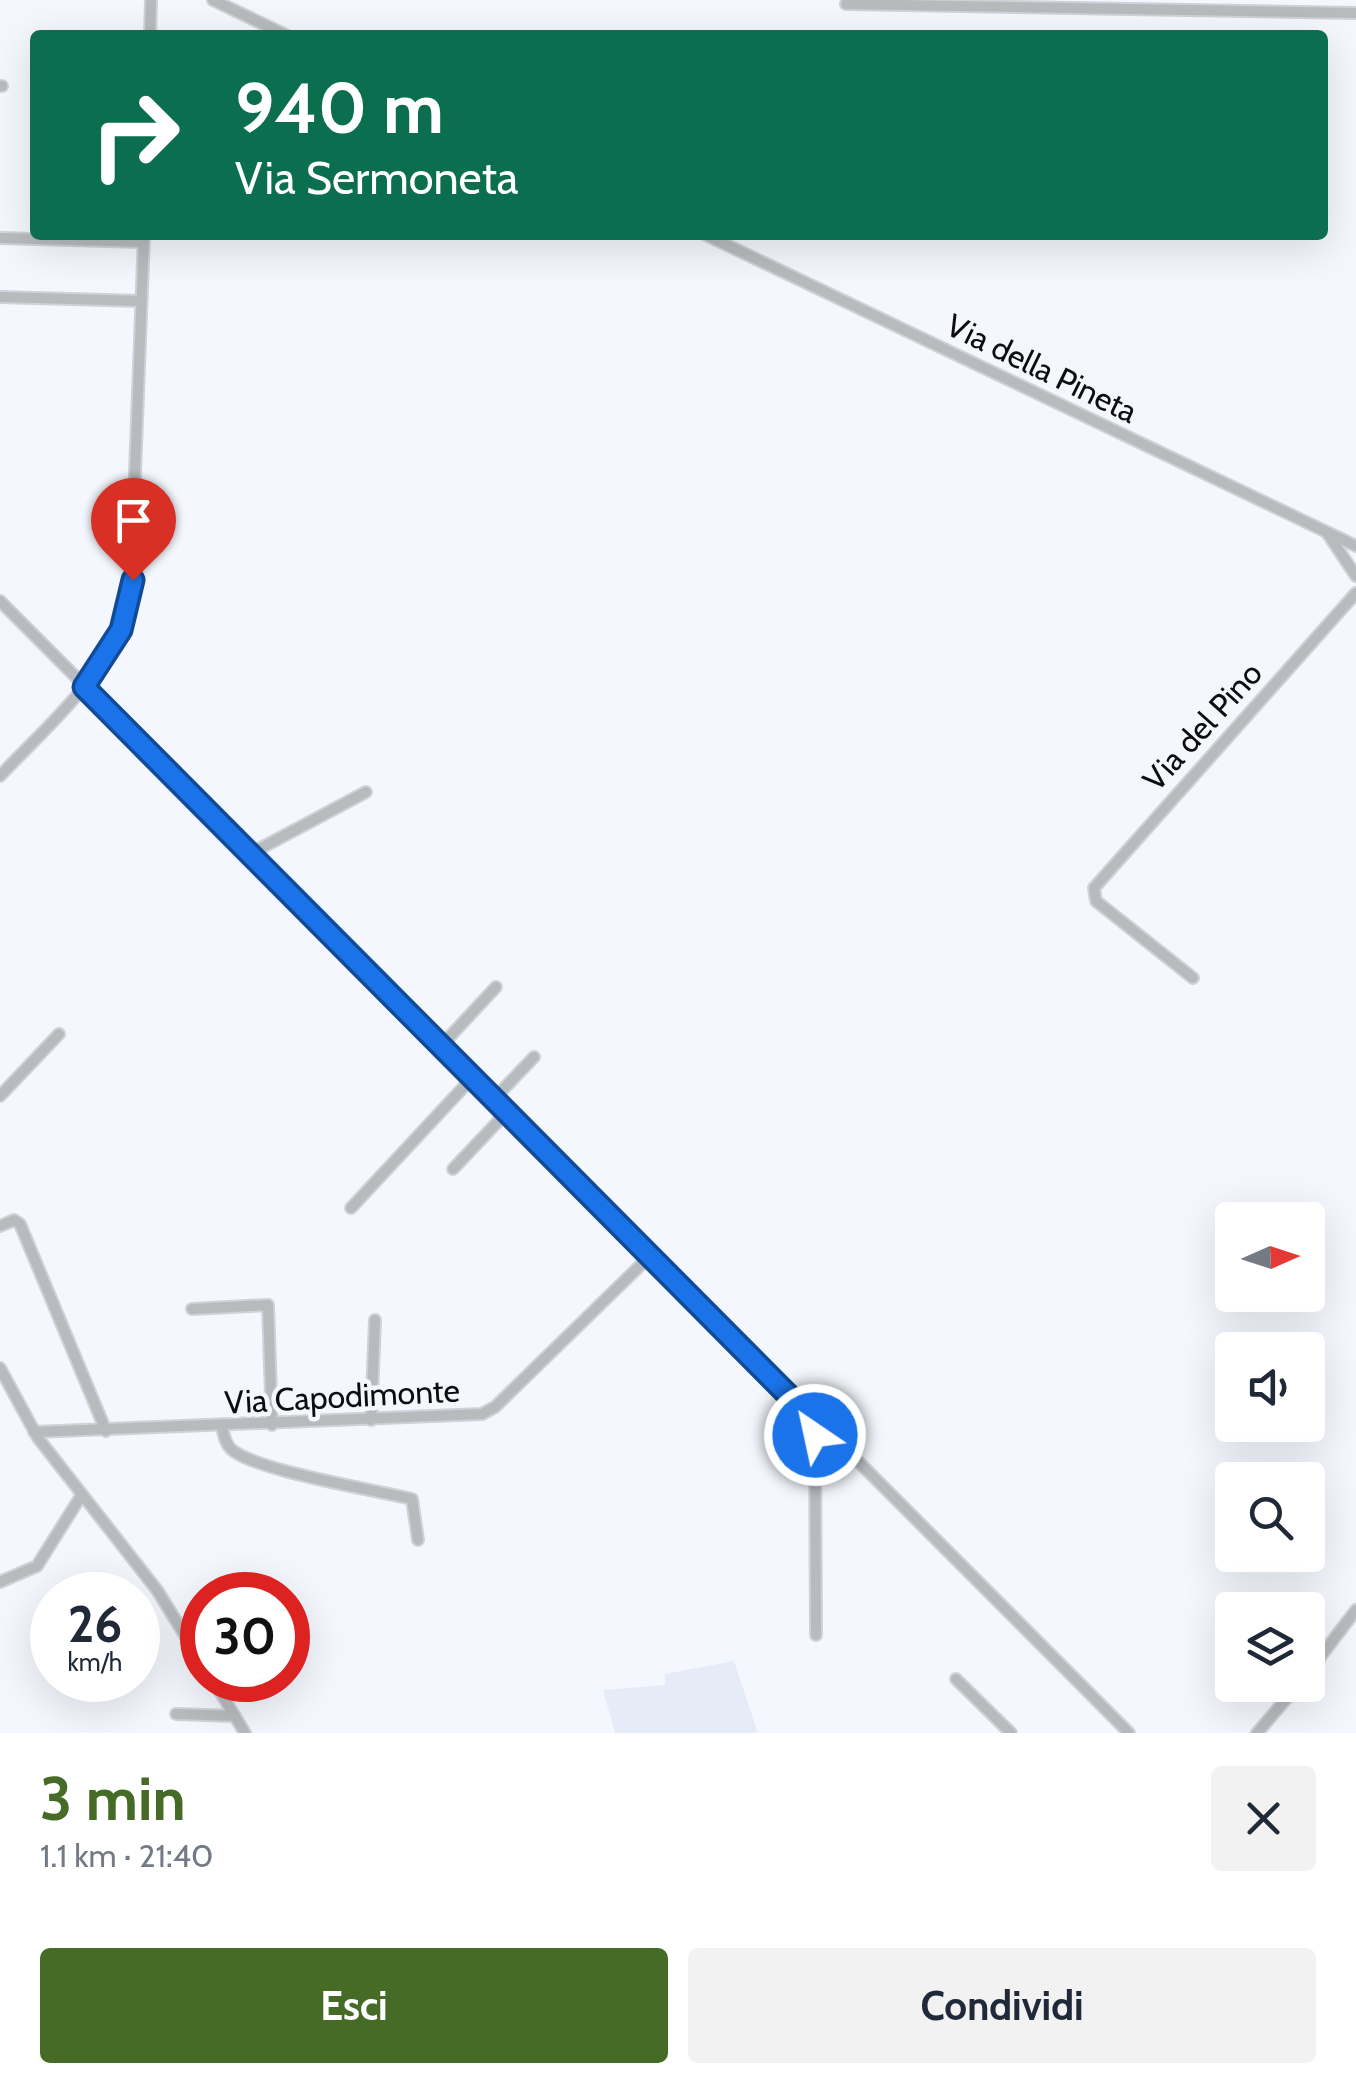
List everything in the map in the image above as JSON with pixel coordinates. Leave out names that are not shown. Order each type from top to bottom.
[{"type":"street","points":[[150,30],[151,0]]},
{"type":"street","points":[[212,0],[275,30]]},
{"type":"street","points":[[846,4],[1356,14]]},
{"type":"street","points":[[0,238],[30,238]]},
{"type":"street","points":[[0,776],[84,687],[116,641],[132,597],[144,240]]},
{"type":"street","name":"Via della Pineta","points":[[717,240],[1356,546]]},
{"type":"street","points":[[0,296],[141,301]]},
{"type":"street","points":[[1320,526],[1343,551],[1356,576]]},
{"type":"street","name":"Via del Pino","points":[[1193,978],[1094,897],[1097,883],[1356,593]]},
{"type":"street","points":[[0,602],[649,1257],[1129,1733]]},
{"type":"street","points":[[248,855],[366,792]]},
{"type":"street","points":[[442,1045],[496,987]]},
{"type":"street","points":[[0,1096],[59,1034]]},
{"type":"street","points":[[494,1099],[534,1057]]},
{"type":"street","points":[[351,1208],[473,1077]]},
{"type":"street","points":[[453,1169],[507,1112]]},
{"type":"street","points":[[0,1226],[12,1220],[20,1222],[106,1431]]},
{"type":"street","name":"Via Capodimonte","points":[[34,1432],[272,1425],[489,1412],[649,1257]]},
{"type":"street","points":[[192,1309],[268,1305],[272,1425]]},
{"type":"street","points":[[371,1420],[375,1320]]},
{"type":"street","points":[[0,1370],[34,1432],[152,1584],[180,1628]]},
{"type":"street","points":[[815,1422],[816,1635]]},
{"type":"street","points":[[222,1427],[228,1446],[241,1454],[322,1480],[412,1499],[417,1506],[418,1540]]},
{"type":"street","points":[[0,1582],[37,1566],[80,1496]]},
{"type":"street","points":[[1325,1651],[1356,1610]]},
{"type":"street","points":[[956,1679],[1010,1733]]},
{"type":"street","points":[[226,1702],[244,1733]]},
{"type":"street","points":[[1256,1733],[1283,1702]]},
{"type":"street","points":[[176,1714],[234,1716]]},
{"type":"shaded area","points":[[734,1661],[758,1733],[615,1733],[603,1690],[665,1685],[665,1674]]},
{"type":"route","points":[[133,580],[121,630],[84,687],[815,1422],[815,1435]]}]
